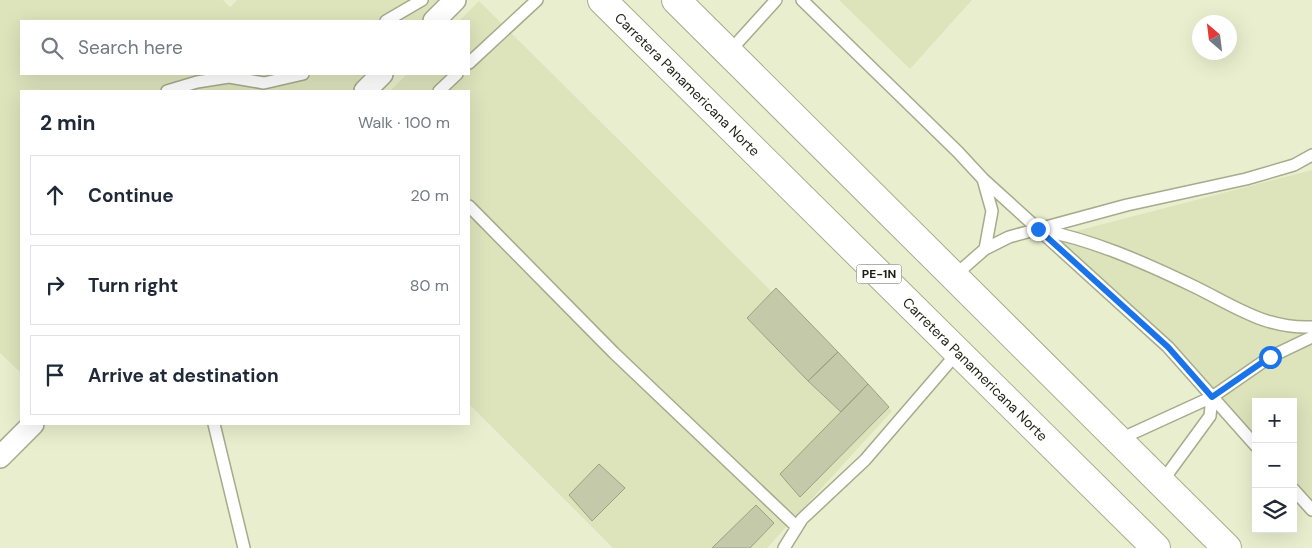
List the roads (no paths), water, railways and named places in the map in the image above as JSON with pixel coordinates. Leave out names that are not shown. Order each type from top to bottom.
[{"type":"highway","name":"Carretera Panamericana Norte","points":[[602,0],[1156,548]]},
{"type":"highway","points":[[676,0],[1227,548]]},
{"type":"street","points":[[435,20],[454,0]]},
{"type":"street","points":[[366,90],[381,75]]},
{"type":"street","points":[[0,457],[32,425]]},
{"type":"lane","points":[[388,20],[422,0]]},
{"type":"lane","points":[[470,62],[537,0]]},
{"type":"lane","points":[[729,52],[776,0]]},
{"type":"lane","points":[[802,0],[958,152],[983,179],[1168,347],[1253,443]]},
{"type":"lane","points":[[170,90],[197,82],[229,77],[264,83],[299,75]]},
{"type":"lane","points":[[440,90],[456,75]]},
{"type":"lane","points":[[953,276],[985,249],[1009,237],[1127,205],[1246,179],[1294,164],[1312,155]]},
{"type":"lane","points":[[983,179],[992,211],[985,249]]},
{"type":"lane","points":[[470,207],[614,353],[797,527]]},
{"type":"lane","points":[[1038,229],[1070,236],[1106,248],[1190,284],[1268,323],[1293,327],[1312,327]]},
{"type":"lane","points":[[1118,440],[1212,397],[1270,357],[1312,337]]},
{"type":"lane","points":[[784,548],[802,520],[865,460],[958,352]]},
{"type":"lane","points":[[1161,483],[1210,416],[1212,397]]},
{"type":"lane","points":[[214,425],[244,548]]},
{"type":"lane","points":[[1297,493],[1312,510]]}]
